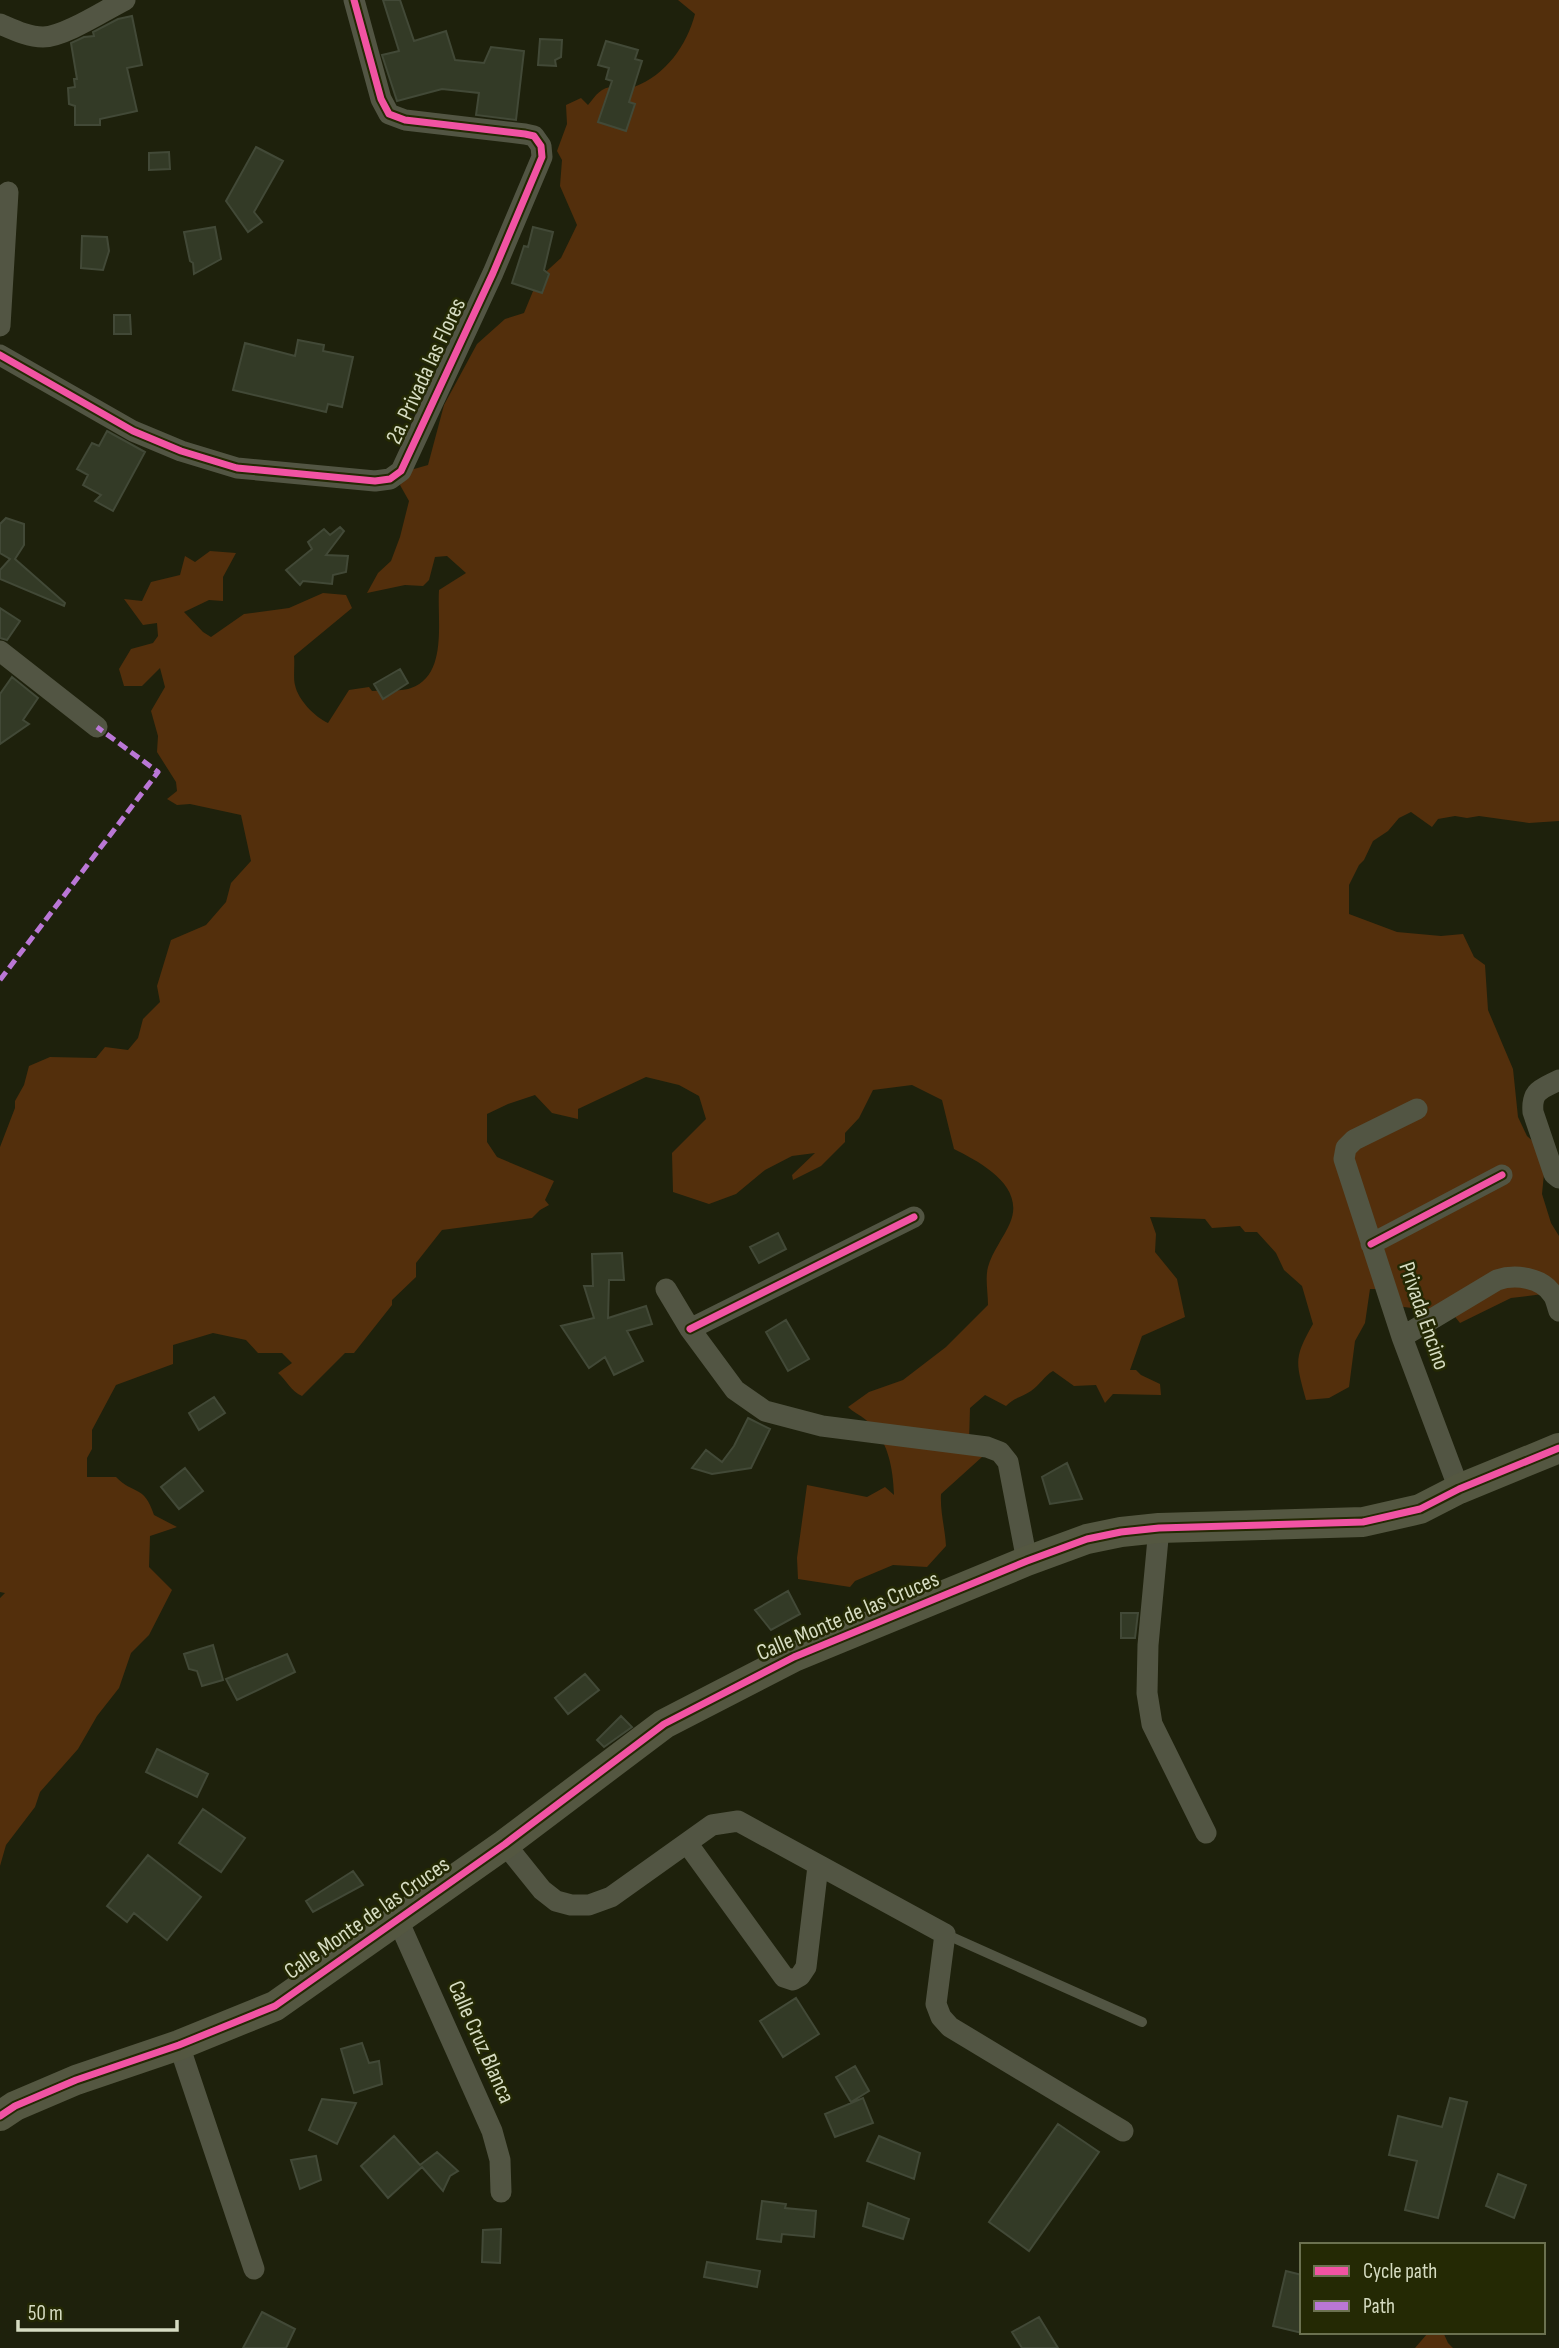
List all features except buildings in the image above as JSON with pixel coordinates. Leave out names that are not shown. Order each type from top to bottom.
[{"type":"street","points":[[0,24],[25,34],[44,37],[59,34],[125,0]]},
{"type":"street","name":"2a. Privada las Flores","points":[[0,355],[133,431],[181,451],[237,468],[375,481],[390,479],[401,471],[493,273],[542,157],[541,146],[534,136],[525,134],[405,120],[389,114],[381,99],[354,0]]},
{"type":"street","points":[[0,326],[8,192]]},
{"type":"street","points":[[0,651],[97,727]]},
{"type":"street","points":[[1559,1080],[1535,1094],[1532,1102],[1555,1174],[1559,1178]]},
{"type":"street","name":"Privada Encino","points":[[1417,1109],[1354,1140],[1346,1148],[1344,1159],[1402,1337],[1459,1489]]},
{"type":"street","points":[[1371,1244],[1502,1175]]},
{"type":"street","points":[[690,1329],[915,1217]]},
{"type":"street","points":[[1402,1337],[1497,1280],[1509,1276],[1540,1283],[1553,1294],[1559,1311]]},
{"type":"street","points":[[666,1289],[690,1329],[735,1391],[765,1411],[822,1426],[987,1447],[1000,1452],[1008,1462],[1027,1561]]},
{"type":"street","name":"Calle Monte de las Cruces","points":[[0,2116],[15,2106],[76,2080],[179,2045],[275,2006],[505,1844],[664,1724],[794,1657],[1087,1539],[1159,1528],[1363,1522],[1420,1509],[1459,1489],[1559,1448]]},
{"type":"street","points":[[1159,1528],[1148,1644],[1147,1693],[1152,1724],[1206,1833]]},
{"type":"street","points":[[505,1844],[542,1891],[556,1901],[571,1905],[589,1905],[611,1898],[712,1825],[738,1821],[944,1934],[936,2004],[941,2017],[950,2027],[1123,2131]]},
{"type":"street","points":[[687,1843],[784,1977],[793,1980],[800,1976],[806,1967],[818,1866]]},
{"type":"street","name":"Calle Cruz Blanca","points":[[397,1918],[492,2131],[500,2160],[501,2192]]},
{"type":"street","points":[[179,2045],[254,2269]]},
{"type":"lane","points":[[944,1934],[1142,2022]]},
{"type":"shaded area","points":[[678,0],[1559,0],[1559,821],[1529,823],[1479,816],[1455,816],[1438,819],[1432,827],[1411,812],[1399,818],[1388,831],[1373,841],[1349,885],[1349,914],[1397,932],[1441,936],[1463,934],[1474,957],[1485,965],[1488,1010],[1513,1069],[1518,1117],[1527,1136],[1546,1153],[1542,1194],[1551,1223],[1559,1236],[1559,1310],[1543,1294],[1511,1298],[1460,1323],[1452,1313],[1396,1306],[1380,1289],[1370,1289],[1365,1323],[1355,1341],[1349,1387],[1329,1398],[1306,1400],[1298,1361],[1302,1345],[1313,1324],[1302,1286],[1284,1270],[1276,1253],[1257,1232],[1245,1232],[1240,1226],[1212,1228],[1205,1219],[1150,1217],[1156,1234],[1155,1252],[1177,1279],[1185,1317],[1142,1336],[1130,1370],[1136,1370],[1160,1384],[1161,1395],[1113,1394],[1105,1403],[1096,1385],[1074,1386],[1053,1371],[1031,1391],[1006,1406],[985,1395],[970,1408],[969,1442],[993,1452],[982,1457],[941,1494],[946,1546],[927,1567],[893,1565],[855,1581],[850,1587],[798,1579],[797,1558],[807,1485],[867,1497],[885,1487],[894,1495],[891,1464],[880,1436],[866,1420],[848,1407],[869,1392],[903,1380],[946,1347],[988,1305],[988,1267],[1010,1223],[1013,1210],[1012,1198],[1006,1187],[987,1168],[954,1149],[942,1100],[912,1085],[873,1090],[859,1118],[845,1133],[845,1142],[821,1166],[793,1180],[792,1175],[815,1153],[792,1156],[765,1170],[736,1194],[709,1204],[673,1192],[672,1153],[706,1119],[699,1096],[679,1085],[646,1077],[578,1109],[578,1119],[552,1113],[535,1095],[508,1104],[487,1114],[487,1142],[497,1157],[554,1181],[545,1200],[549,1205],[532,1218],[442,1230],[416,1263],[416,1277],[392,1300],[392,1305],[354,1353],[345,1353],[302,1396],[278,1373],[292,1363],[282,1353],[258,1353],[246,1340],[213,1333],[173,1345],[173,1364],[116,1385],[92,1430],[87,1477],[116,1477],[142,1494],[154,1515],[177,1527],[150,1536],[149,1567],[172,1590],[149,1635],[131,1653],[119,1688],[97,1716],[78,1749],[40,1792],[35,1807],[6,1845],[0,1866],[0,1598],[5,1593],[0,1592],[0,1147],[29,1066],[50,1057],[96,1058],[105,1047],[128,1050],[138,1038],[143,1019],[160,1002],[157,986],[171,940],[206,925],[226,902],[231,883],[251,861],[241,815],[190,804],[177,805],[167,799],[177,791],[176,782],[157,752],[158,736],[151,711],[165,687],[160,668],[142,686],[124,686],[119,669],[131,649],[153,643],[158,636],[157,623],[143,625],[124,599],[142,601],[151,582],[180,575],[185,556],[195,562],[210,551],[236,553],[223,577],[223,601],[209,600],[184,612],[211,637],[244,614],[289,608],[323,593],[346,595],[352,608],[294,656],[297,691],[308,707],[323,720],[328,723],[349,690],[369,687],[372,691],[402,690],[423,681],[431,672],[436,659],[439,590],[466,573],[447,556],[435,557],[429,580],[423,586],[405,585],[367,593],[378,573],[391,561],[400,537],[409,501],[400,485],[407,471],[428,465],[444,405],[477,344],[505,319],[524,313],[538,279],[561,258],[577,225],[560,186],[562,160],[557,151],[567,124],[566,105],[581,98],[588,105],[604,89],[634,87],[665,67],[681,48],[695,14]]},
{"type":"shaded area","points":[[1427,2334],[1444,2334],[1453,2348],[1415,2348]]},
{"type":"marked path","points":[[0,980],[158,772],[97,727]]},
{"type":"cycle path","points":[[0,355],[133,431],[181,451],[237,468],[375,481],[390,479],[401,471],[493,273],[542,157],[541,146],[534,136],[525,134],[405,120],[389,114],[381,99],[354,0]]},
{"type":"cycle path","points":[[1371,1244],[1502,1175]]},
{"type":"cycle path","points":[[690,1329],[914,1217]]},
{"type":"cycle path","points":[[0,2116],[15,2106],[76,2080],[179,2045],[275,2006],[505,1844],[664,1724],[794,1657],[1087,1539],[1159,1528],[1363,1522],[1420,1509],[1459,1489],[1559,1448]]}]
